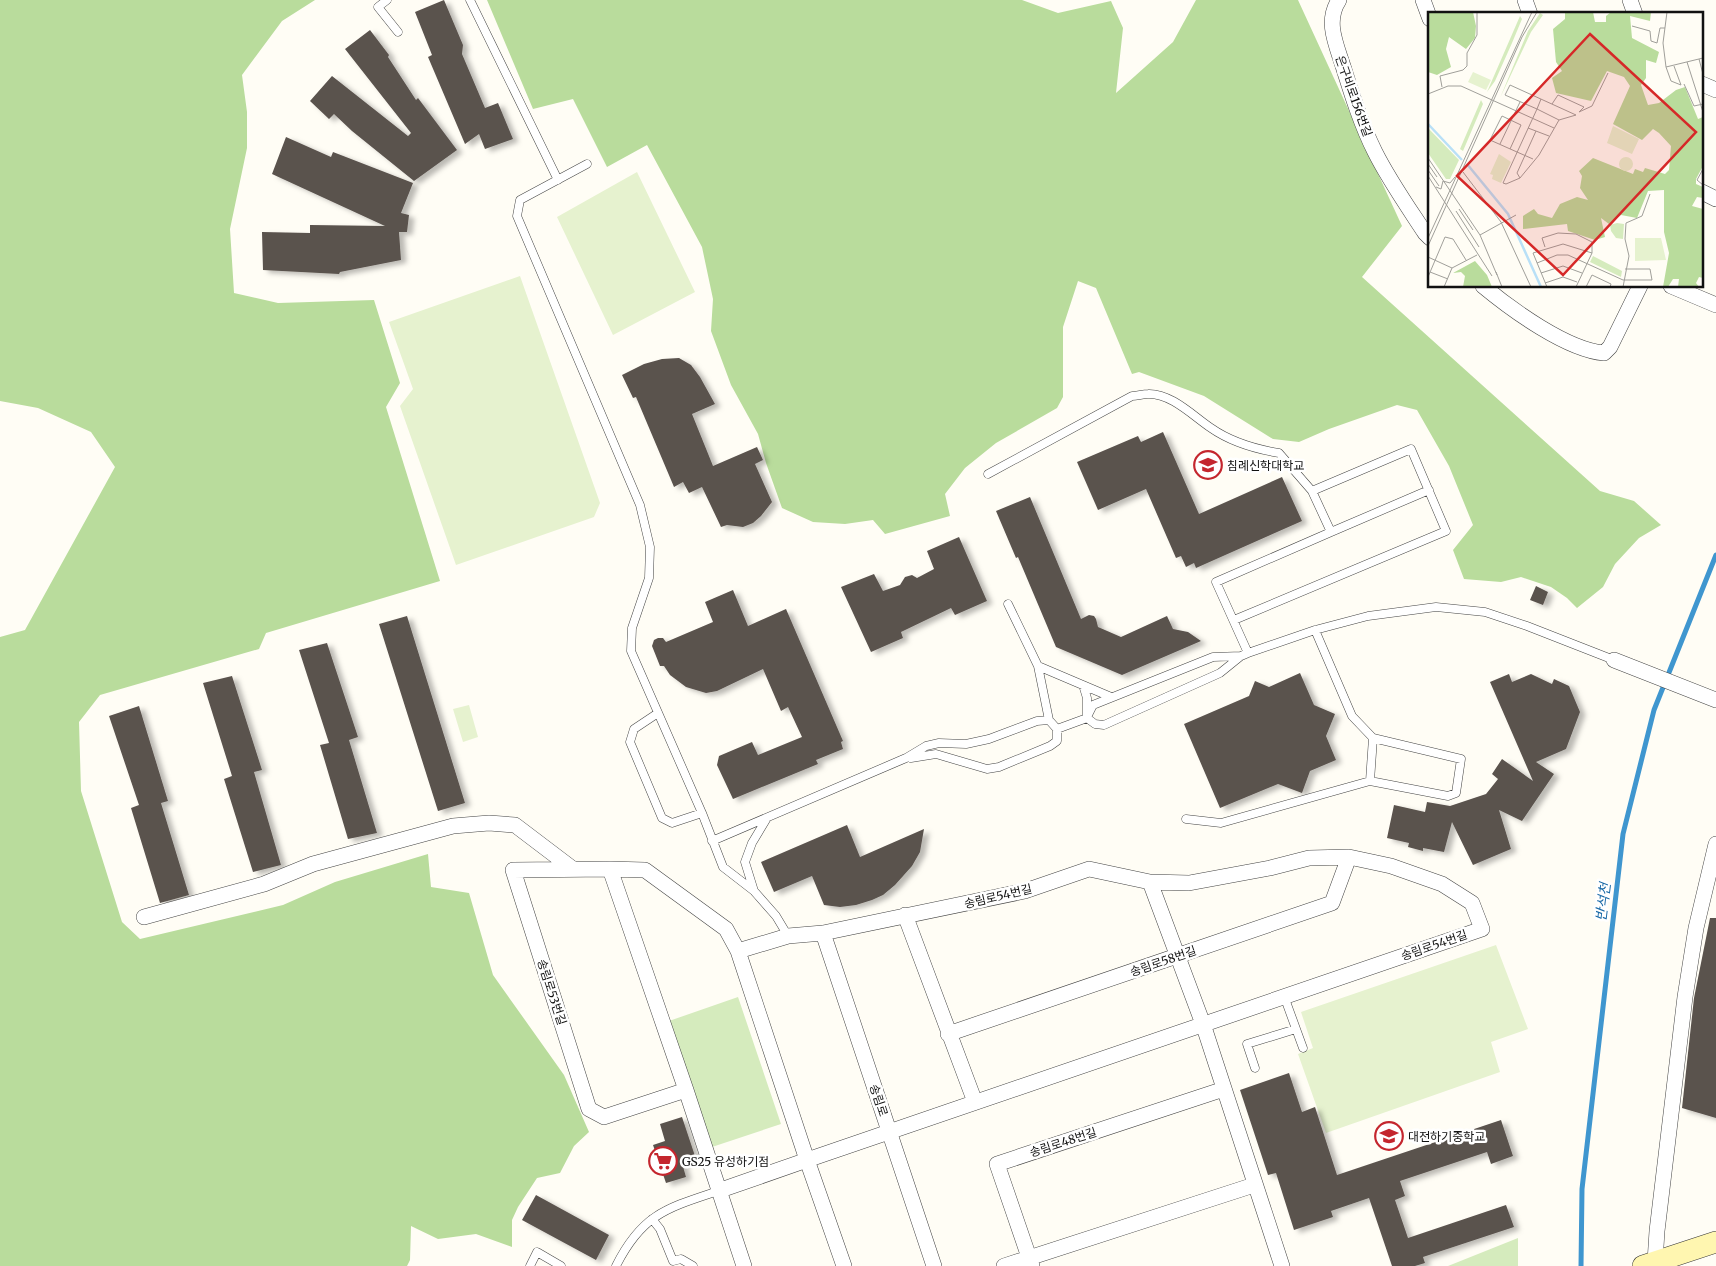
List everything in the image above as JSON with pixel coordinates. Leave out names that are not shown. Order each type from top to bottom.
[{"type":"street","name":"은구비로156번길","points":[[1339,0],[1333,9],[1331,29],[1356,108],[1375,153],[1394,186],[1428,236]]},
{"type":"street","points":[[1423,0],[1428,14]]},
{"type":"street","points":[[1525,0],[1529,12]]},
{"type":"street","points":[[1630,0],[1635,12]]},
{"type":"street","points":[[1704,85],[1716,90]]},
{"type":"street","points":[[1704,193],[1716,199]]},
{"type":"street","points":[[1485,288],[1509,307],[1550,333],[1593,352],[1604,353],[1610,347],[1639,288]]},
{"type":"street","points":[[1675,288],[1716,305]]},
{"type":"street","points":[[1614,660],[1716,700]]},
{"type":"street","points":[[144,917],[264,884],[313,864],[453,826],[489,822],[515,825],[573,869]]},
{"type":"street","points":[[1649,1264],[1657,1231],[1685,997],[1696,928],[1716,844]]},
{"type":"street","name":"송림로54번길","points":[[824,933],[1025,891],[1089,869],[1150,882],[1189,882],[1270,868],[1309,858],[1348,857],[1392,866],[1442,884],[1472,903],[1482,929],[889,1132]]},
{"type":"street","name":"송림로58번길","points":[[948,1034],[1332,903],[1348,857]]},
{"type":"street","points":[[610,869],[744,1266]]},
{"type":"street","name":"송림로53번길","points":[[686,1090],[604,1117],[589,1109],[513,870],[645,870],[726,929],[738,951],[844,1266]]},
{"type":"street","points":[[1150,882],[1203,1024],[1282,1266]]},
{"type":"street","points":[[905,915],[975,1102]]},
{"type":"street","points":[[738,951],[788,936],[824,933]]},
{"type":"street","name":"송림로","points":[[824,933],[934,1266]]},
{"type":"street","name":"송림로48번길","points":[[1030,1262],[997,1164],[1224,1089]]},
{"type":"street","points":[[718,1191],[889,1132]]},
{"type":"street","points":[[1004,1266],[1030,1262],[1254,1185]]},
{"type":"street","points":[[1649,1264],[1716,1242]]},
{"type":"lane","points":[[387,0],[378,7],[398,32]]},
{"type":"lane","points":[[470,0],[558,180]]},
{"type":"lane","points":[[587,164],[520,200],[517,216],[640,505],[650,547],[649,578],[632,628],[631,651],[702,813],[722,867],[754,891],[776,916],[788,936]]},
{"type":"lane","points":[[988,474],[1132,396],[1150,394],[1171,400],[1232,440],[1257,449],[1279,452],[1312,491],[1331,532]]},
{"type":"lane","points":[[1234,620],[1446,531],[1411,449],[1312,491]]},
{"type":"lane","points":[[1244,655],[1234,620],[1216,582],[1429,490]]},
{"type":"lane","points":[[906,758],[936,754],[987,769],[998,767],[1050,746],[1057,741],[1058,729],[1049,720],[1038,666],[1008,604]]},
{"type":"lane","points":[[1058,729],[1087,718],[1093,705],[1213,657],[1244,655],[1314,630],[1368,616],[1406,610],[1436,607],[1485,612],[1528,626],[1614,660]]},
{"type":"lane","points":[[1186,819],[1221,823],[1370,781],[1448,796],[1456,794],[1461,759],[1373,738],[1352,716],[1314,630]]},
{"type":"lane","points":[[1087,718],[1095,724],[1104,725],[1220,673],[1244,655]]},
{"type":"lane","points":[[1038,666],[1112,697]]},
{"type":"lane","points":[[1083,685],[1087,718]]},
{"type":"lane","points":[[658,713],[634,729],[630,742],[662,818],[672,823],[702,813]]},
{"type":"lane","points":[[712,841],[906,758],[926,746],[939,743],[966,744],[990,739],[1038,721],[1049,720]]},
{"type":"lane","points":[[1370,781],[1373,738]]},
{"type":"lane","points":[[754,891],[745,862],[752,843],[767,818]]},
{"type":"lane","points":[[1284,996],[1303,1048]]},
{"type":"lane","points":[[1255,1068],[1246,1044],[1296,1029]]},
{"type":"lane","points":[[616,1266],[626,1246],[645,1224],[662,1212],[718,1191]]},
{"type":"lane","points":[[652,1219],[660,1229],[673,1261],[681,1259],[693,1266]]},
{"type":"lane","points":[[530,1266],[537,1252],[562,1266]]},
{"type":"green space","points":[[0,0],[315,0],[282,21],[242,75],[247,112],[247,148],[230,229],[234,293],[278,303],[374,300],[400,383],[386,407],[440,581],[266,633],[259,649],[100,695],[79,722],[81,791],[122,922],[140,939],[283,905],[335,882],[428,854],[431,887],[469,893],[493,975],[564,1075],[589,1132],[574,1146],[560,1173],[537,1178],[512,1220],[512,1247],[476,1234],[438,1239],[411,1226],[410,1260],[407,1266],[0,1266],[0,637],[25,630],[115,467],[91,432],[38,408],[0,401]]},
{"type":"green space","points":[[487,0],[1022,0],[1058,13],[1111,1],[1123,28],[1116,93],[1173,42],[1196,0],[1298,0],[1402,226],[1362,277],[1600,491],[1634,501],[1661,525],[1639,538],[1615,564],[1603,587],[1577,608],[1551,587],[1521,577],[1501,582],[1464,579],[1453,550],[1473,525],[1449,466],[1417,410],[1397,405],[1329,429],[1299,442],[1273,439],[1204,396],[1139,372],[1132,374],[1096,288],[1078,281],[1063,327],[1063,397],[1057,408],[996,443],[965,468],[945,494],[950,516],[885,534],[873,520],[845,524],[813,522],[782,508],[758,434],[731,385],[711,331],[713,299],[702,247],[647,145],[607,167],[573,99],[533,109]]},
{"type":"green space","points":[[637,172],[695,292],[613,335],[557,217]]},
{"type":"green space","points":[[520,276],[600,503],[594,517],[456,565],[400,406],[413,389],[389,322]]},
{"type":"green space","points":[[469,705],[478,737],[463,742],[453,709]]},
{"type":"green space","points":[[1496,945],[1528,1029],[1491,1042],[1500,1072],[1326,1133],[1298,1054],[1313,1048],[1301,1012]]},
{"type":"green space","points":[[738,997],[781,1124],[712,1147],[669,1021]]},
{"type":"green space","points":[[1518,1238],[1518,1266],[1448,1266]]},
{"type":"building","points":[[444,0],[463,45],[462,54],[485,108],[498,103],[513,139],[485,149],[479,134],[465,144],[428,57],[432,55],[415,12]]},
{"type":"building","points":[[370,30],[389,55],[388,57],[416,100],[418,98],[457,150],[414,181],[334,114],[329,119],[310,101],[332,76],[408,136],[411,133],[345,49]]},
{"type":"building","points":[[286,137],[331,157],[333,152],[413,183],[401,213],[409,215],[407,232],[399,232],[401,260],[340,272],[339,274],[263,270],[262,232],[310,233],[310,225],[385,226],[272,174]]},
{"type":"building","points":[[679,358],[691,365],[715,404],[692,414],[713,466],[757,447],[763,460],[755,464],[772,502],[753,523],[743,527],[727,525],[721,527],[702,487],[689,493],[683,482],[674,487],[636,397],[633,398],[622,375],[644,364],[662,359]]},
{"type":"building","points":[[1163,432],[1199,514],[1282,477],[1302,521],[1196,568],[1194,563],[1186,567],[1181,556],[1176,558],[1146,489],[1098,510],[1077,462],[1138,436],[1141,442]]},
{"type":"building","points":[[1030,497],[1081,619],[1089,615],[1094,616],[1098,627],[1121,637],[1167,616],[1173,629],[1188,632],[1201,641],[1122,675],[1056,647],[1018,557],[1016,558],[996,511]]},
{"type":"building","points":[[959,537],[987,601],[955,615],[951,608],[901,632],[903,638],[871,652],[841,587],[874,574],[883,591],[900,585],[905,577],[912,575],[917,578],[934,569],[927,551]]},
{"type":"building","points":[[1536,586],[1548,592],[1543,605],[1530,600]]},
{"type":"building","points":[[733,590],[748,626],[786,609],[843,741],[841,742],[843,749],[816,760],[818,764],[733,799],[717,765],[719,756],[752,742],[758,755],[802,737],[788,707],[781,711],[763,669],[717,691],[706,693],[686,687],[670,675],[664,666],[660,666],[652,646],[654,640],[658,638],[663,638],[666,642],[713,622],[705,602]]},
{"type":"building","points":[[407,616],[465,803],[438,811],[379,624]]},
{"type":"building","points":[[327,643],[358,737],[349,740],[377,833],[348,839],[320,745],[329,743],[299,650]]},
{"type":"building","points":[[1300,673],[1314,705],[1335,714],[1326,736],[1336,760],[1310,771],[1302,793],[1278,784],[1220,808],[1184,724],[1249,696],[1255,681],[1269,687]]},
{"type":"building","points":[[1509,674],[1512,682],[1531,674],[1552,684],[1554,679],[1569,686],[1580,712],[1566,749],[1536,762],[1554,774],[1522,821],[1499,810],[1511,849],[1473,865],[1452,822],[1444,852],[1423,848],[1423,851],[1408,847],[1409,843],[1387,838],[1394,805],[1425,812],[1427,802],[1450,806],[1486,794],[1498,779],[1492,774],[1502,759],[1533,781],[1490,682]]},
{"type":"building","points":[[232,676],[262,770],[254,772],[281,865],[253,872],[224,779],[232,776],[203,683]]},
{"type":"building","points":[[139,706],[168,801],[161,803],[189,895],[160,903],[131,808],[139,805],[109,716]]},
{"type":"building","points":[[847,825],[860,857],[924,829],[920,852],[912,866],[883,895],[856,905],[840,907],[824,905],[812,876],[774,892],[761,862]]},
{"type":"building","points":[[1710,918],[1716,918],[1716,1118],[1682,1108],[1694,998]]},
{"type":"building","points":[[1289,1073],[1302,1112],[1315,1107],[1337,1175],[1501,1120],[1513,1156],[1491,1164],[1487,1152],[1400,1181],[1405,1196],[1395,1200],[1408,1238],[1506,1205],[1514,1227],[1423,1257],[1425,1263],[1415,1266],[1392,1266],[1369,1198],[1331,1211],[1333,1217],[1294,1230],[1276,1173],[1268,1175],[1240,1090]]},
{"type":"building","points":[[682,1117],[696,1159],[682,1163],[686,1177],[666,1183],[653,1145],[665,1141],[660,1124]]},
{"type":"building","points":[[536,1195],[609,1235],[596,1260],[522,1220]]},
{"type":"waterway","name":"반석천","points":[[1581,1266],[1582,1189],[1623,834],[1654,710],[1716,555]]},
{"type":"place","name":"침례신학대학교","points":[[1208,465]]},
{"type":"place","name":"대전하기중학교","points":[[1389,1136]]},
{"type":"place","name":"GS25 유성하기점","points":[[663,1161]]}]
